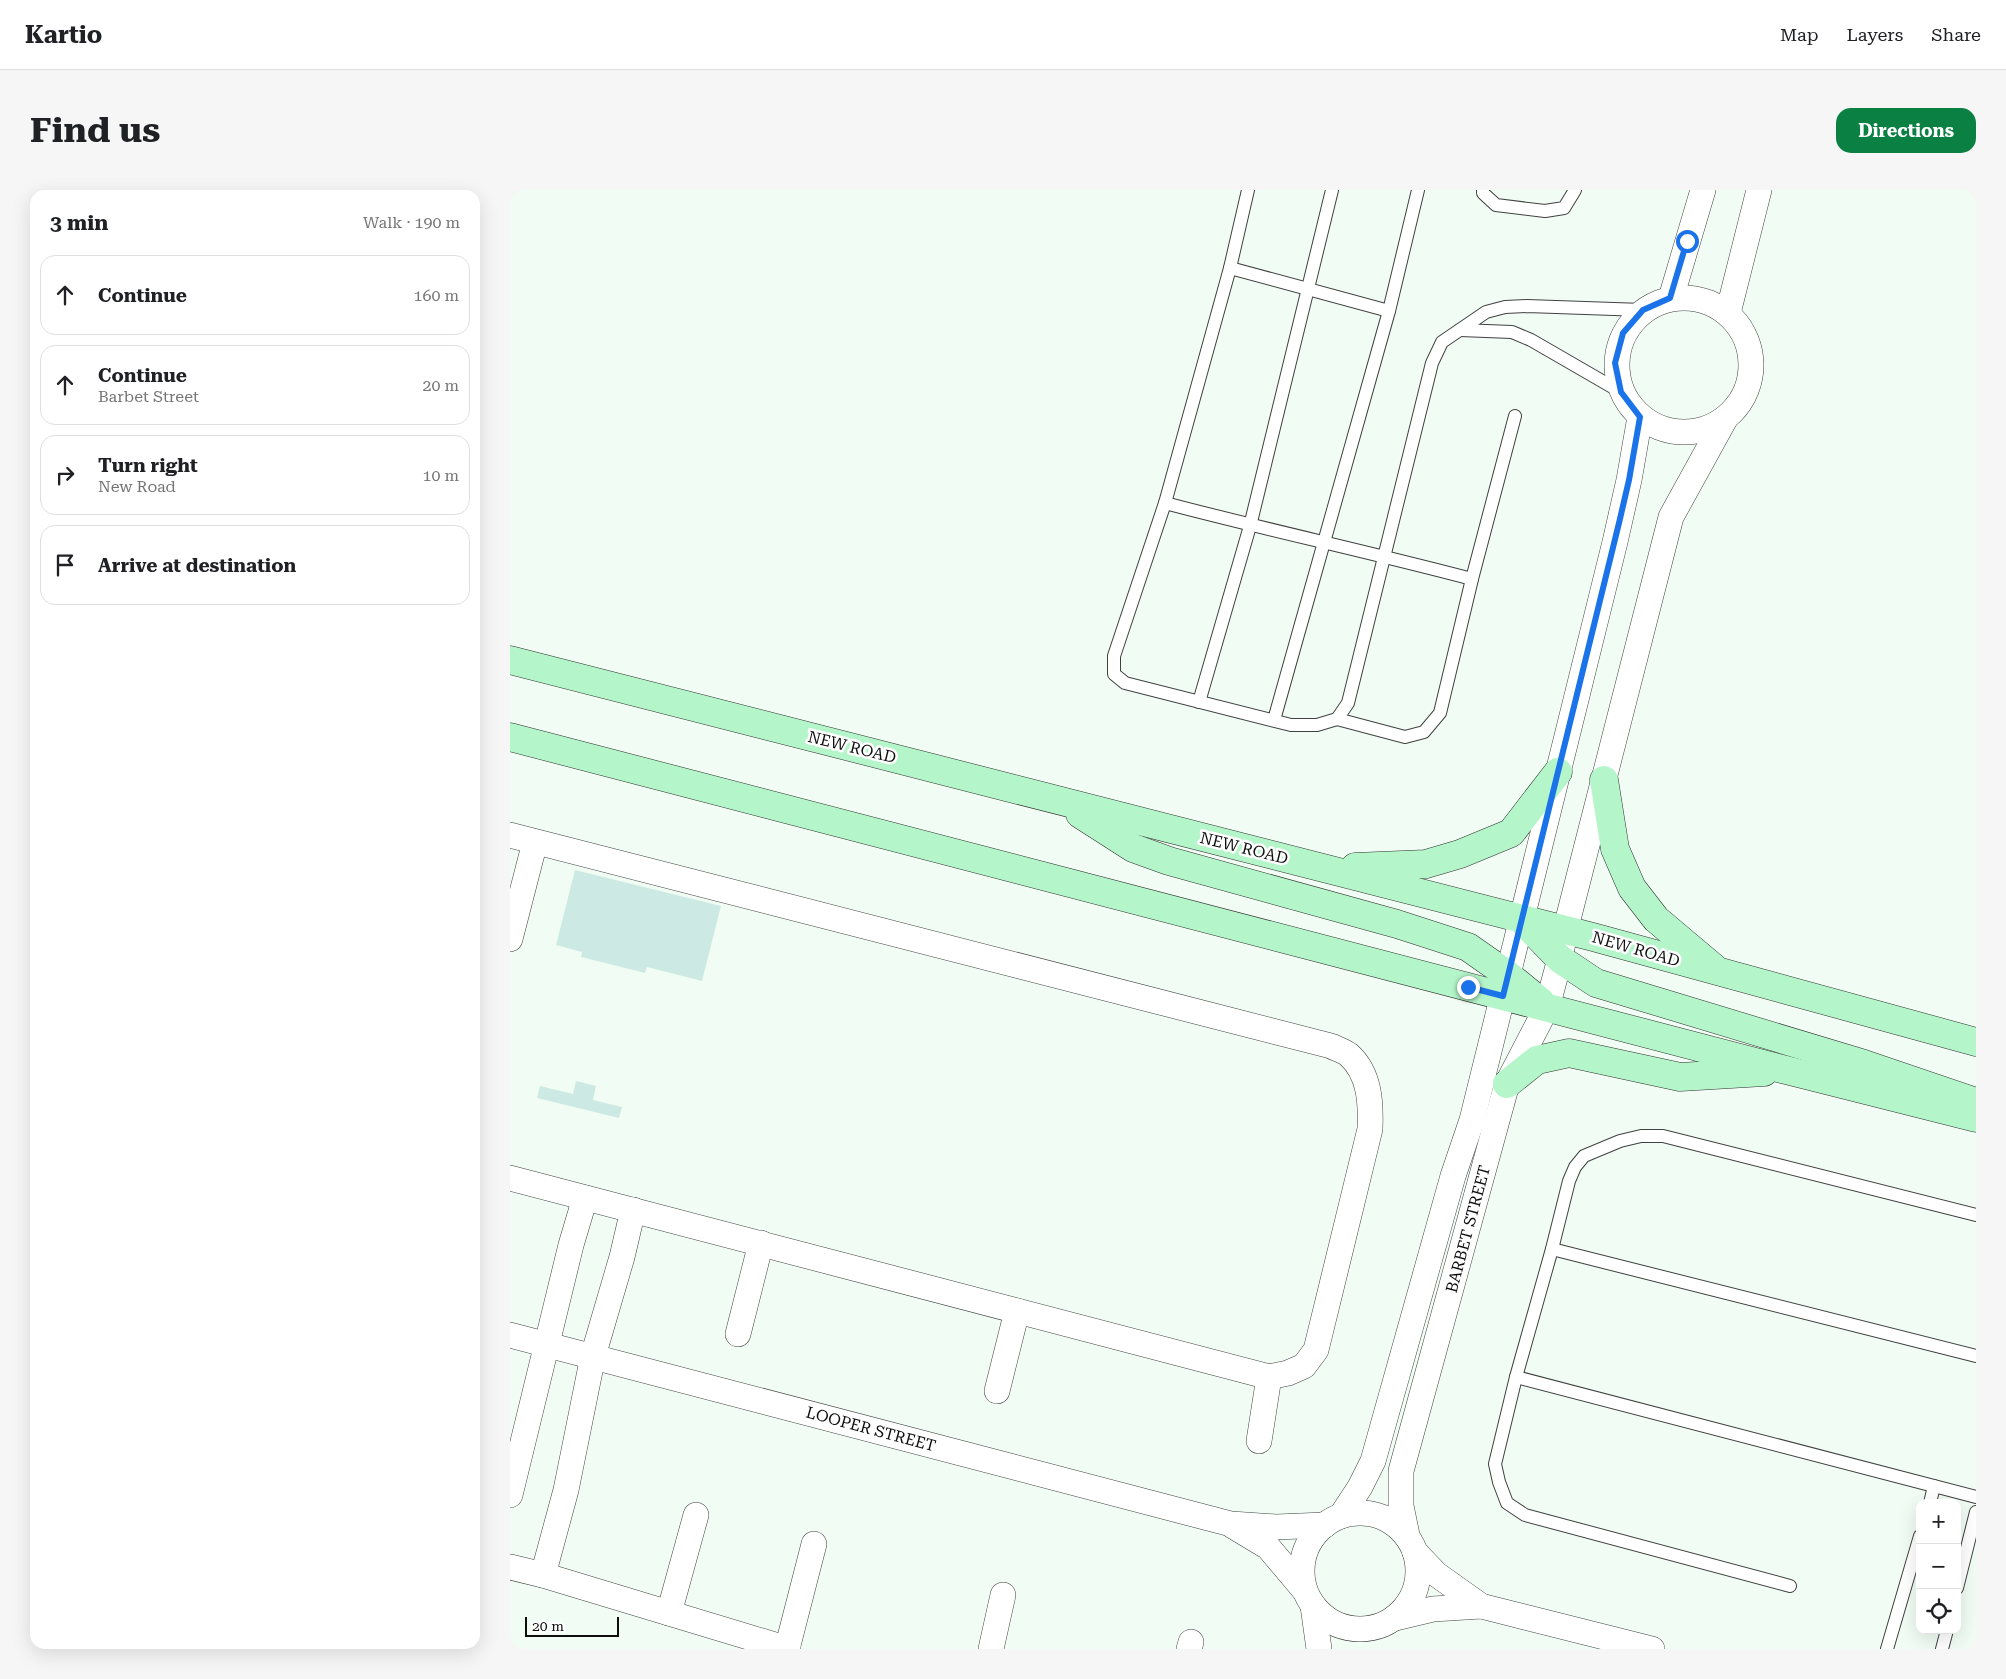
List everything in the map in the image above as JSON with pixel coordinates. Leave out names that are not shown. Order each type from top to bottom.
[{"type":"main road","name":"NEW ROAD","points":[[510,660],[1521,919],[1976,1042]]},
{"type":"main road","points":[[510,737],[1506,986],[1547,1007],[1976,1118]]},
{"type":"main road","points":[[1324,868],[1426,864],[1460,854],[1511,833],[1558,772]]},
{"type":"main road","points":[[1604,780],[1615,849],[1632,888],[1656,919],[1719,972]]},
{"type":"main road","points":[[1057,800],[1133,848],[1169,861],[1397,924],[1468,947],[1506,986]]},
{"type":"main road","points":[[1521,919],[1560,959],[1596,984],[1873,1067],[1976,1102]]},
{"type":"main road","points":[[1508,1084],[1537,1060],[1569,1053],[1680,1077],[1786,1070]]},
{"type":"street","points":[[1670,298],[1703,190]]},
{"type":"street","points":[[1728,313],[1758,190]]},
{"type":"street","points":[[1670,298],[1701,299],[1728,313],[1746,337],[1752,367],[1745,396],[1725,419],[1697,431],[1667,430],[1640,417],[1621,392],[1615,363],[1623,333],[1643,310],[1670,298]]},
{"type":"street","name":"BARBET STREET","points":[[1333,1521],[1360,1487],[1373,1461],[1450,1186],[1472,1120],[1622,514],[1640,417]]},
{"type":"street","name":"BARBET STREET","points":[[1411,1544],[1401,1506],[1401,1471],[1508,1084],[1547,1007],[1672,517],[1725,419]]},
{"type":"street","points":[[510,835],[1331,1046],[1349,1055],[1361,1072],[1368,1087],[1371,1106],[1370,1129],[1316,1350],[1304,1366],[1288,1373],[1269,1377],[510,1178]]},
{"type":"street","points":[[510,939],[535,842]]},
{"type":"street","points":[[510,1495],[571,1245],[585,1198]]},
{"type":"street","points":[[543,1574],[566,1490],[593,1356],[634,1210]]},
{"type":"street","points":[[738,1334],[761,1243]]},
{"type":"street","points":[[997,1392],[1017,1311]]},
{"type":"street","name":"LOOPER STREET","points":[[510,1335],[1231,1524],[1276,1527],[1333,1521]]},
{"type":"street","points":[[1259,1441],[1269,1377]]},
{"type":"street","points":[[1319,1649],[1303,1572],[1304,1554],[1311,1538],[1333,1521],[1359,1513],[1377,1514],[1394,1524],[1436,1574],[1481,1606]]},
{"type":"street","points":[[669,1613],[696,1515]]},
{"type":"street","name":"LOOPER STREET","points":[[1231,1524],[1268,1547],[1309,1598]]},
{"type":"street","points":[[510,1568],[543,1574],[787,1649],[814,1544]]},
{"type":"street","points":[[1365,1649],[1388,1622],[1408,1605],[1416,1588],[1418,1570],[1411,1544]]},
{"type":"street","points":[[991,1649],[1003,1595]]},
{"type":"street","points":[[1309,1598],[1327,1619],[1346,1627],[1361,1630],[1433,1609],[1481,1606],[1652,1649]]},
{"type":"lane","points":[[1248,190],[1230,268],[1165,503],[1114,656],[1114,674],[1125,683],[1291,725],[1317,725],[1337,718],[1348,704],[1432,363],[1442,342],[1486,312],[1505,307],[1643,310]]},
{"type":"lane","points":[[1199,702],[1250,526],[1332,190]]},
{"type":"lane","points":[[1274,720],[1389,311],[1418,190]]},
{"type":"lane","points":[[1483,190],[1483,193],[1496,205],[1545,211],[1564,208],[1575,190]]},
{"type":"lane","points":[[1230,268],[1389,311]]},
{"type":"lane","points":[[1460,330],[1512,332],[1531,340],[1621,392]]},
{"type":"lane","points":[[1337,718],[1405,737],[1424,732],[1440,713],[1472,578],[1515,416]]},
{"type":"lane","points":[[1165,503],[1250,526],[1472,578]]},
{"type":"lane","points":[[1790,1586],[1525,1515],[1507,1504],[1498,1482],[1495,1464],[1516,1377],[1569,1181],[1575,1167],[1584,1156],[1620,1141],[1640,1136],[1663,1136],[1976,1215]]},
{"type":"lane","points":[[1552,1249],[1976,1356]]},
{"type":"lane","points":[[1516,1377],[1976,1497]]},
{"type":"lane","points":[[1931,1499],[1934,1486]]},
{"type":"lane","points":[[1961,1572],[1976,1512]]},
{"type":"lane","points":[[1886,1649],[1918,1544]]},
{"type":"lane","points":[[1942,1649],[1946,1634]]},
{"type":"shaded area","points":[[575,870],[721,906],[702,981],[647,967],[645,973],[581,957],[582,952],[556,945]]},
{"type":"shaded area","points":[[576,1081],[596,1086],[593,1100],[622,1107],[619,1118],[537,1098],[540,1086],[573,1094]]},
{"type":"route","points":[[1468,987],[1503,996],[1629,480],[1640,417],[1621,392],[1615,363],[1623,333],[1643,310],[1670,298],[1687,241]]}]
